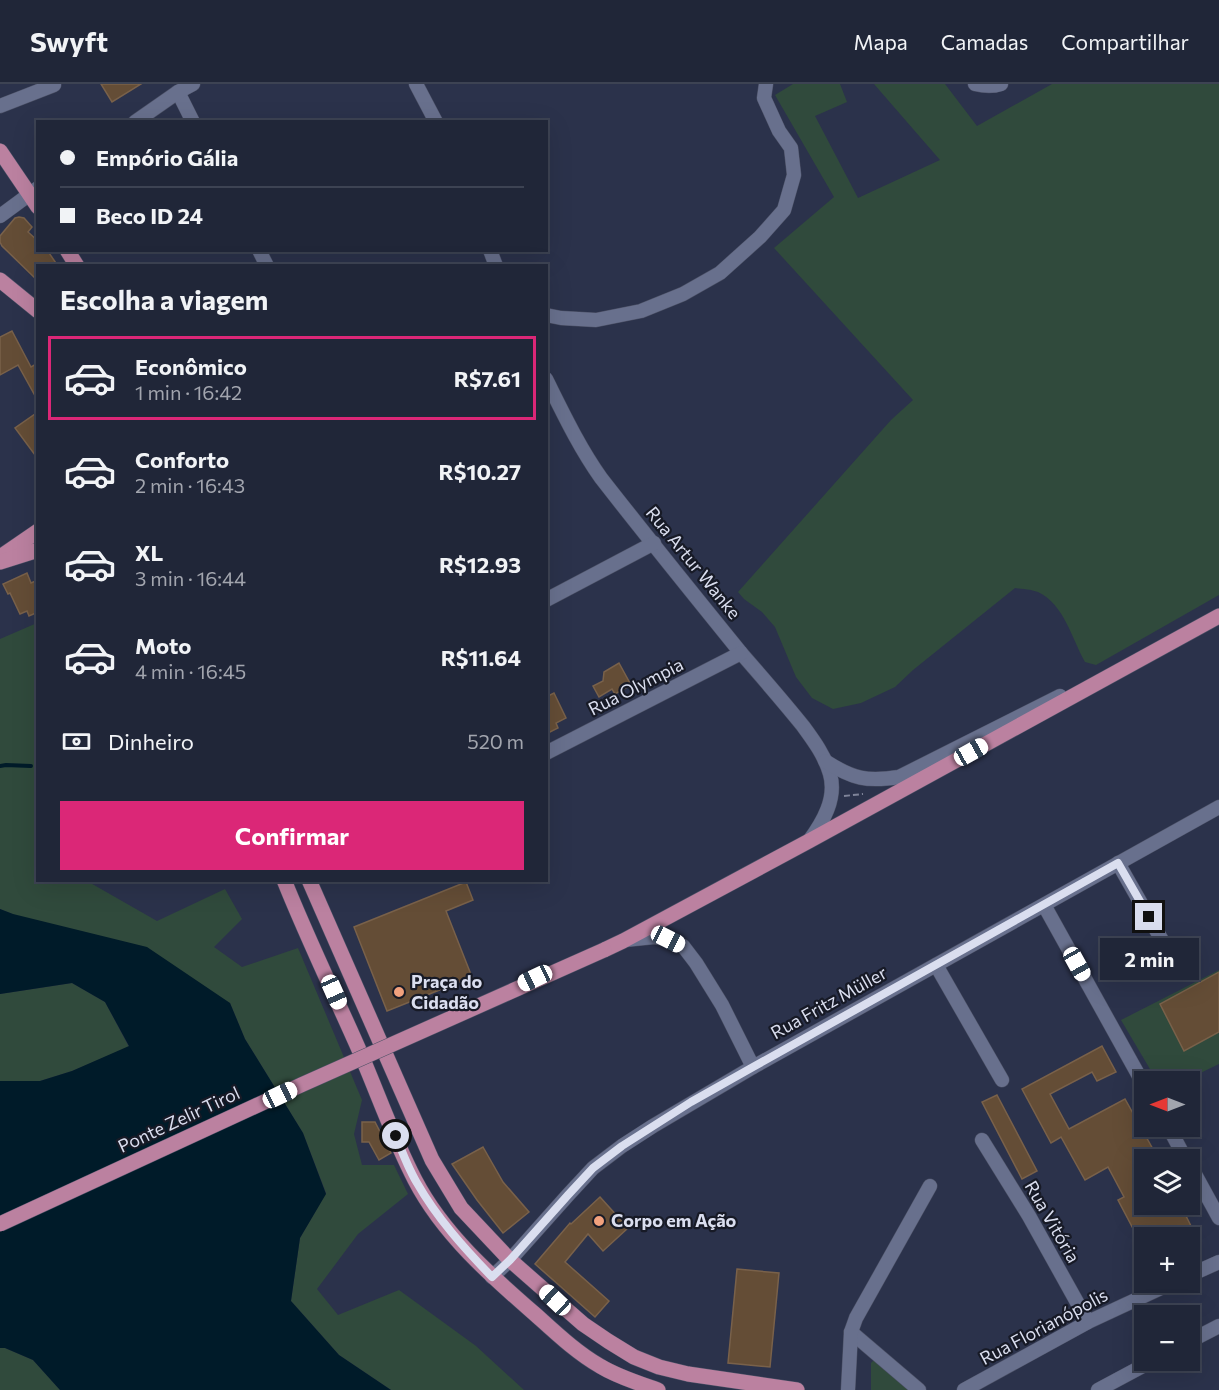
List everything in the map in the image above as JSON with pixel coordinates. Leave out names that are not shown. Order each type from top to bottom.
[{"type":"main road","points":[[0,151],[35,196]]},
{"type":"main road","points":[[0,280],[36,310]]},
{"type":"main road","points":[[0,557],[36,532]]},
{"type":"main road","points":[[0,562],[36,551]]},
{"type":"main road","name":"Ponte Zelir Tirol","points":[[0,1224],[312,1080],[623,941],[809,841],[866,801],[1117,672],[1219,616]]},
{"type":"main road","points":[[285,882],[416,1182],[441,1220],[492,1277],[560,1336],[598,1365],[630,1381],[658,1390]]},
{"type":"main road","points":[[310,882],[432,1160],[461,1208],[510,1260],[583,1324],[634,1357],[659,1367],[688,1374],[797,1390]]},
{"type":"main road","points":[[441,1220],[461,1208]]},
{"type":"street","points":[[138,120],[193,84]]},
{"type":"street","points":[[416,84],[435,120]]},
{"type":"street","points":[[548,315],[596,320],[641,311],[683,294],[720,273],[760,237],[784,210],[794,175],[791,148],[779,131],[765,98],[766,84]]},
{"type":"street","points":[[975,84],[981,86],[1001,84]]},
{"type":"street","points":[[0,106],[54,85]]},
{"type":"street","points":[[178,92],[192,120]]},
{"type":"street","points":[[0,216],[35,196]]},
{"type":"street","name":"Rua Artur Wanke","points":[[548,383],[593,466],[817,745],[831,776],[832,787],[823,822],[809,841]]},
{"type":"street","points":[[548,599],[654,543]]},
{"type":"street","name":"Rua Olympia","points":[[548,752],[741,653]]},
{"type":"street","name":"Rua Artur Wanke","points":[[825,761],[858,778],[883,780],[899,777],[1044,703],[1117,672]]},
{"type":"street","name":"Rua Fritz Müller","points":[[492,1277],[593,1168],[622,1146],[691,1102],[1219,807]]},
{"type":"street","points":[[1118,863],[1180,972]]},
{"type":"street","points":[[1044,905],[1136,1071]]},
{"type":"street","points":[[623,941],[654,937],[668,939],[683,946],[722,1005],[753,1067]]},
{"type":"street","points":[[382,1048],[599,950]]},
{"type":"street","points":[[936,965],[1002,1080]]},
{"type":"street","name":"Rua Vitória","points":[[982,1140],[1029,1216],[1088,1323]]},
{"type":"street","points":[[1200,1183],[1219,1218]]},
{"type":"street","points":[[848,1390],[851,1332],[856,1318],[930,1186]]},
{"type":"street","points":[[1200,1271],[1219,1262]]},
{"type":"street","name":"Rua Florianópolis","points":[[964,1390],[1088,1323],[1151,1293]]},
{"type":"street","points":[[1200,1336],[1219,1326]]},
{"type":"street","points":[[851,1332],[919,1390]]},
{"type":"street","points":[[1098,1390],[1134,1371]]},
{"type":"path","points":[[830,798],[866,801],[858,778]]},
{"type":"green space","points":[[793,84],[840,84],[847,102],[815,116],[858,198],[940,160],[874,84],[945,84],[977,126],[1052,84],[1219,84],[1219,595],[1096,665],[1085,662],[1061,613],[1047,598],[1035,591],[1015,588],[895,687],[861,703],[833,709],[812,698],[796,677],[775,627],[762,612],[738,592],[891,420],[913,400],[774,248],[834,197],[775,95]]},
{"type":"green space","points":[[36,623],[36,882],[89,882],[157,921],[225,889],[242,919],[214,947],[242,967],[298,948],[362,1100],[354,1134],[362,1165],[394,1165],[408,1194],[358,1234],[317,1289],[338,1315],[399,1290],[476,1346],[524,1390],[391,1390],[339,1355],[291,1301],[300,1238],[326,1193],[303,1133],[245,1039],[230,1003],[0,909],[0,639]]},
{"type":"green space","points":[[1219,970],[1219,1064],[1200,1073],[1200,1071],[1151,1071],[1121,1020]]},
{"type":"green space","points":[[72,983],[105,1002],[129,1047],[72,1071],[40,1081],[0,1081],[0,994]]},
{"type":"green space","points":[[0,1348],[33,1360],[60,1390],[0,1390]]},
{"type":"green space","points":[[874,1360],[915,1390],[871,1390],[871,1363]]},
{"type":"water","points":[[0,909],[147,947],[230,1003],[245,1039],[303,1133],[326,1194],[300,1238],[291,1301],[339,1355],[391,1390],[60,1390],[33,1360],[0,1348],[0,1081],[40,1081],[72,1071],[129,1046],[105,1002],[72,983],[0,994]]},
{"type":"building","points":[[101,84],[141,84],[112,102]]},
{"type":"building","points":[[15,218],[24,218],[32,227],[28,232],[36,239],[36,252],[48,252],[57,264],[36,264],[36,279],[0,242],[0,236]]},
{"type":"building","points":[[12,331],[31,367],[36,364],[36,397],[18,365],[0,375],[0,337]]},
{"type":"building","points":[[36,413],[36,456],[15,428]]},
{"type":"building","points":[[27,573],[31,583],[36,581],[36,613],[29,616],[27,611],[20,614],[3,584]]},
{"type":"building","points":[[619,663],[631,685],[615,694],[612,689],[599,697],[593,686],[603,681],[604,672]]},
{"type":"building","points":[[554,693],[566,718],[556,723],[558,728],[548,733],[548,696]]},
{"type":"building","points":[[466,882],[473,900],[446,911],[472,977],[387,1011],[354,927]]},
{"type":"building","points":[[1219,972],[1219,1032],[1184,1051],[1160,1004]]},
{"type":"building","points":[[1102,1046],[1116,1072],[1097,1081],[1092,1072],[1050,1094],[1069,1129],[1125,1099],[1134,1115],[1134,1137],[1146,1137],[1153,1149],[1134,1149],[1134,1215],[1186,1215],[1192,1227],[1134,1227],[1134,1230],[1118,1200],[1124,1197],[1108,1167],[1085,1180],[1061,1137],[1051,1143],[1022,1089]]},
{"type":"building","points":[[997,1095],[1037,1171],[1022,1179],[982,1102]]},
{"type":"building","points":[[362,1122],[375,1122],[391,1153],[379,1160],[369,1142],[362,1142]]},
{"type":"building","points":[[483,1147],[503,1182],[529,1212],[503,1233],[452,1164]]},
{"type":"building","points":[[600,1197],[628,1228],[603,1251],[588,1234],[565,1262],[609,1301],[595,1317],[535,1264],[570,1223]]},
{"type":"building","points":[[737,1269],[779,1273],[770,1367],[728,1363]]},
{"type":"waterway","points":[[0,766],[31,766]]},
{"type":"place","name":"Praça do Cidadão","points":[[399,992]]},
{"type":"place","name":"Corpo em Ação","points":[[599,1221]]},
{"type":"route","points":[[396,1136],[416,1182],[441,1220],[492,1277],[593,1168],[622,1146],[691,1102],[1118,863],[1149,917]]}]
